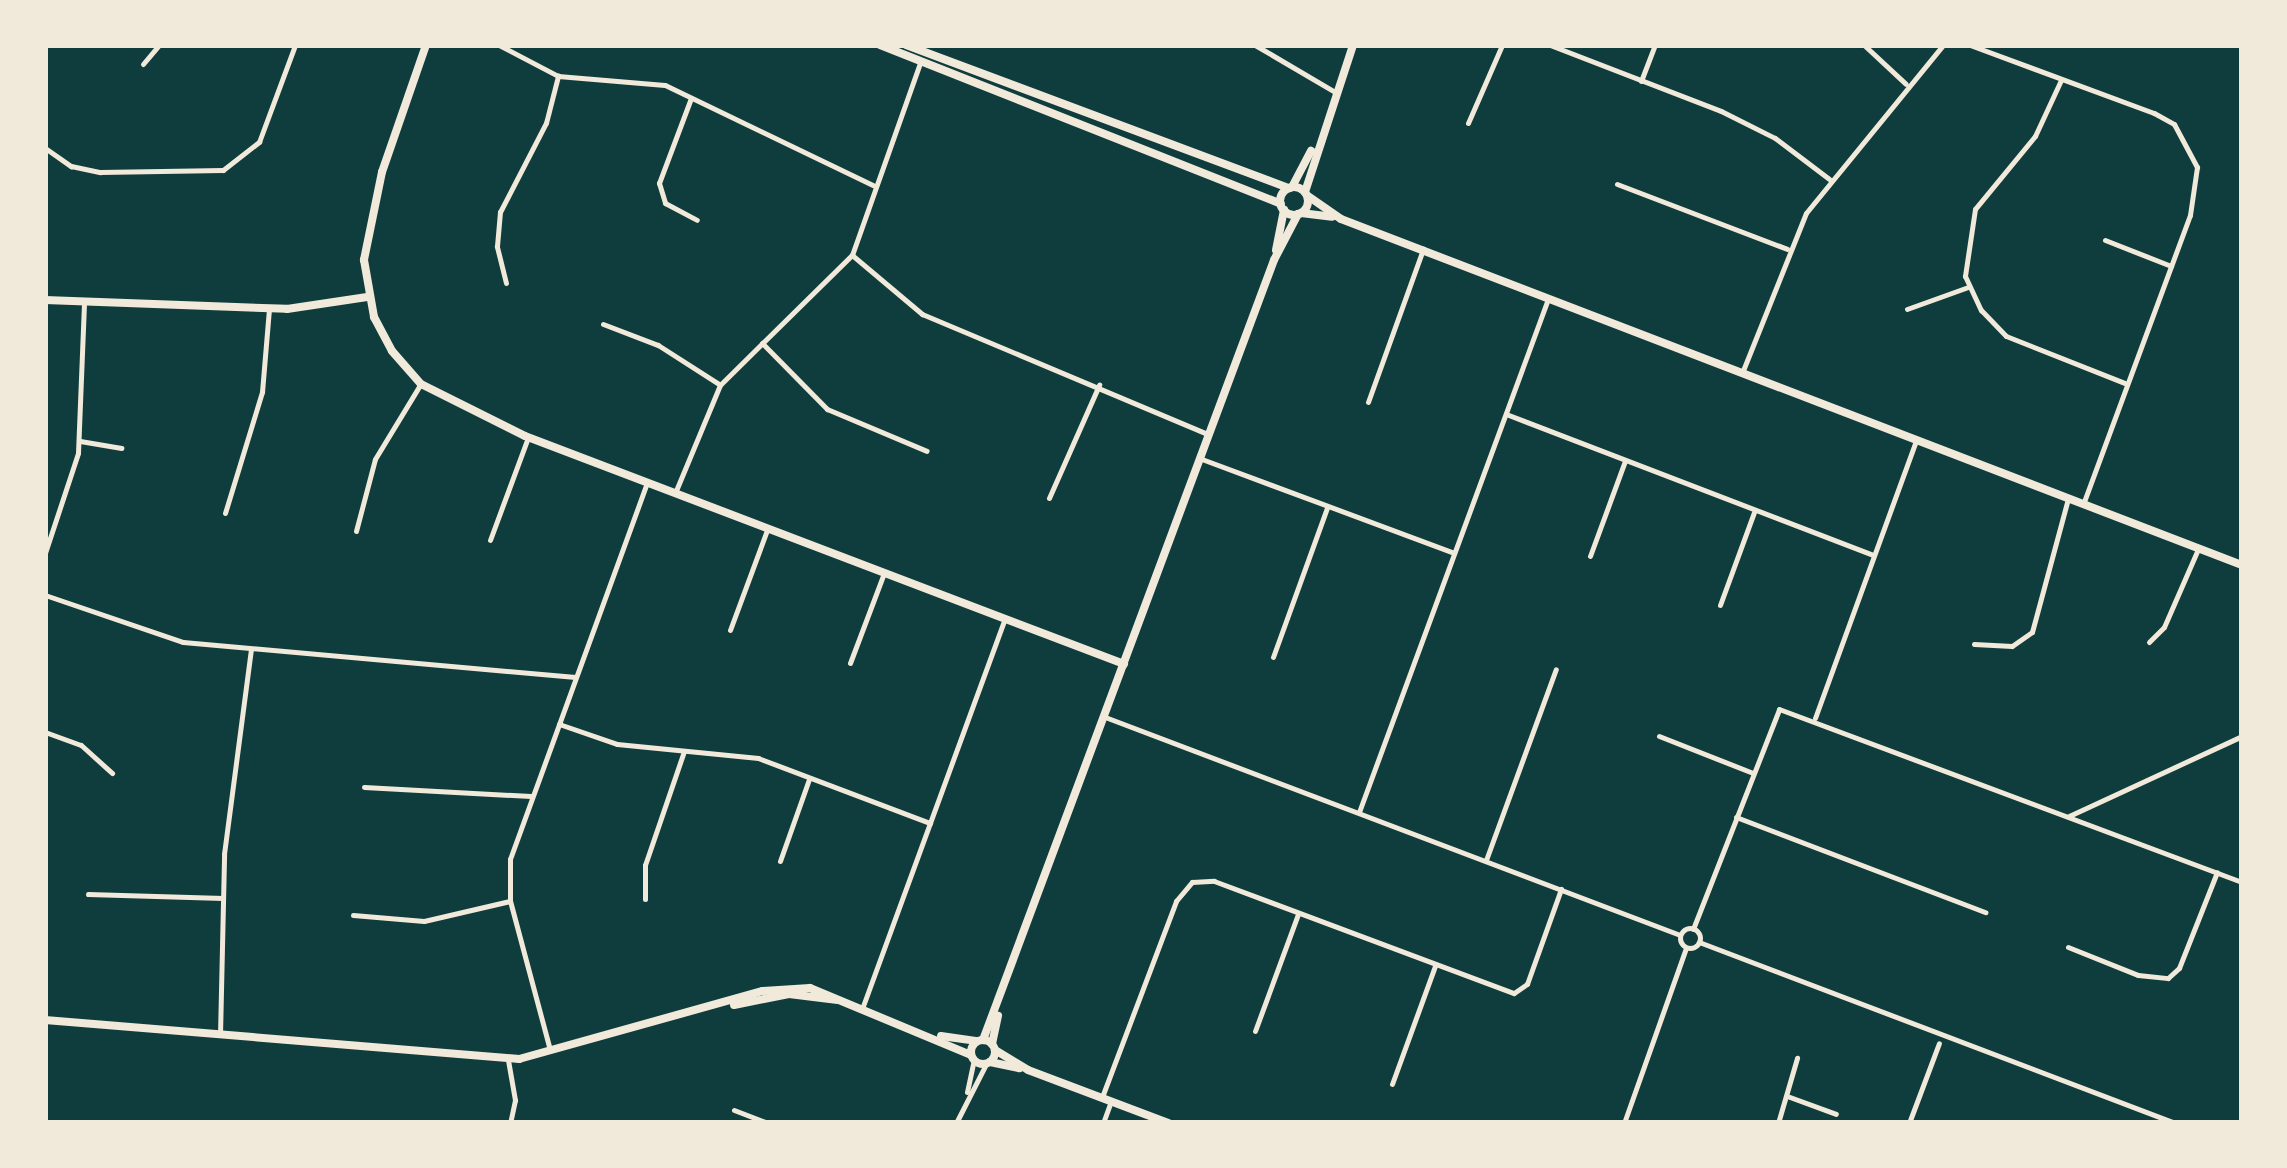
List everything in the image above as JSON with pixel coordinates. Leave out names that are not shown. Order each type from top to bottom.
[{"type":"street","points":[[143,64],[160,45]]},
{"type":"street","points":[[45,148],[71,166],[100,172],[223,170],[259,142],[295,45]]},
{"type":"street","points":[[426,45],[375,195],[366,238],[367,297],[392,351],[421,384],[528,437],[1124,664]]},
{"type":"street","points":[[499,45],[558,76],[650,82],[873,185]]},
{"type":"street","points":[[880,45],[1299,214],[1341,219],[1549,296],[2242,566]]},
{"type":"street","points":[[906,45],[1290,187],[1341,219]]},
{"type":"street","points":[[1255,45],[1335,92]]},
{"type":"street","points":[[956,1123],[988,1063],[987,1044],[1001,1002],[1208,434],[1274,260],[1299,214],[1320,134],[1353,45]]},
{"type":"street","points":[[1468,123],[1502,45]]},
{"type":"street","points":[[1550,45],[1775,138],[1830,180]]},
{"type":"street","points":[[1641,80],[1655,45]]},
{"type":"street","points":[[1864,45],[1907,84]]},
{"type":"street","points":[[1742,373],[1787,248],[1830,180],[1943,45]]},
{"type":"street","points":[[1970,45],[2154,113],[2174,124],[2190,146],[2197,189],[2083,505]]},
{"type":"street","points":[[676,492],[720,385],[852,255],[873,185],[924,52]]},
{"type":"street","points":[[506,283],[497,246],[500,212],[546,123],[558,76]]},
{"type":"street","points":[[2061,80],[2035,136],[1975,209],[1966,245],[1968,287],[2006,336],[2127,384]]},
{"type":"street","points":[[691,98],[659,182],[664,203],[696,220]]},
{"type":"street","points":[[1274,260],[1282,207],[1320,134]]},
{"type":"street","points":[[1617,184],[1787,248]]},
{"type":"street","points":[[2105,240],[2172,266]]},
{"type":"street","points":[[1368,402],[1423,250]]},
{"type":"street","points":[[852,255],[922,314],[1098,384],[1208,434]]},
{"type":"street","points":[[1907,309],[1968,287]]},
{"type":"street","points":[[1359,812],[1549,296]]},
{"type":"street","points":[[45,300],[322,308],[367,297]]},
{"type":"street","points":[[45,553],[80,442],[84,301]]},
{"type":"street","points":[[225,513],[262,392],[269,308]]},
{"type":"street","points":[[603,324],[658,345],[720,385]]},
{"type":"street","points":[[762,343],[827,409],[927,451]]},
{"type":"street","points":[[356,531],[375,458],[421,384]]},
{"type":"street","points":[[1049,498],[1098,384]]},
{"type":"street","points":[[1506,414],[1873,556]]},
{"type":"street","points":[[490,540],[528,437]]},
{"type":"street","points":[[1814,718],[1916,441]]},
{"type":"street","points":[[80,442],[121,448]]},
{"type":"street","points":[[1199,458],[1454,553]]},
{"type":"street","points":[[1590,556],[1625,461]]},
{"type":"street","points":[[551,1053],[510,901],[510,859],[648,482]]},
{"type":"street","points":[[1974,644],[2012,646],[2032,632],[2068,499]]},
{"type":"street","points":[[1273,657],[1327,508]]},
{"type":"street","points":[[1720,605],[1754,512]]},
{"type":"street","points":[[730,630],[768,528]]},
{"type":"street","points":[[2148,642],[2164,627],[2198,548]]},
{"type":"street","points":[[850,663],[884,573]]},
{"type":"street","points":[[45,595],[183,642],[575,677]]},
{"type":"street","points":[[860,1005],[1004,620]]},
{"type":"street","points":[[220,1036],[223,898],[251,650]]},
{"type":"street","points":[[1486,860],[1556,670]]},
{"type":"street","points":[[1680,935],[1693,929],[1779,708],[2242,882]]},
{"type":"street","points":[[1105,717],[1680,935],[1686,948],[1624,1123]]},
{"type":"street","points":[[559,724],[602,740],[758,758],[930,823]]},
{"type":"street","points":[[45,732],[81,745],[112,773]]},
{"type":"street","points":[[1659,736],[1752,773]]},
{"type":"street","points":[[2069,816],[2242,736]]},
{"type":"street","points":[[645,900],[645,864],[684,751]]},
{"type":"street","points":[[780,861],[809,778]]},
{"type":"street","points":[[364,787],[532,796]]},
{"type":"street","points":[[1736,818],[1984,912]]},
{"type":"street","points":[[2068,948],[2138,975],[2168,978],[2179,968],[2217,872]]},
{"type":"street","points":[[1103,1123],[1106,1099],[1182,890],[1192,882],[1214,881],[1435,966],[1522,991],[1560,888]]},
{"type":"street","points":[[88,894],[223,898]]},
{"type":"street","points":[[354,915],[424,921],[510,901]]},
{"type":"street","points":[[1255,1031],[1298,914]]},
{"type":"street","points":[[1693,929],[1700,942],[2175,1123]]},
{"type":"street","points":[[1686,948],[1700,942]]},
{"type":"street","points":[[1392,1084],[1435,966]]},
{"type":"street","points":[[45,1020],[508,1060],[551,1053],[697,1012],[788,994],[860,1005],[936,1036],[988,1063],[1028,1070],[1168,1123]]},
{"type":"street","points":[[936,1036],[987,1044],[1028,1070]]},
{"type":"street","points":[[1908,1123],[1939,1043]]},
{"type":"street","points":[[965,1100],[973,1057],[987,1044]]},
{"type":"street","points":[[1778,1123],[1797,1058]]},
{"type":"street","points":[[508,1060],[515,1100],[510,1123]]},
{"type":"street","points":[[1787,1096],[1836,1114]]},
{"type":"street","points":[[734,1110],[768,1123]]}]
